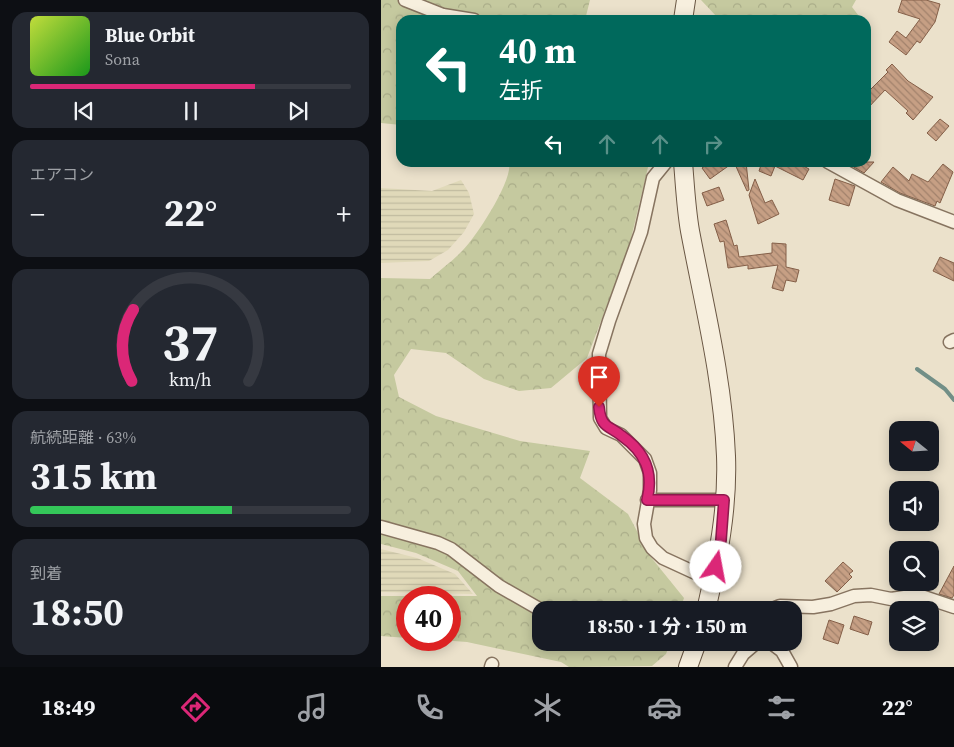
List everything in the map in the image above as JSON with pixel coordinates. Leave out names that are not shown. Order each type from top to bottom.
[{"type":"street","points":[[405,0],[443,15]]},
{"type":"street","points":[[684,15],[686,0]]},
{"type":"street","points":[[662,167],[653,178],[641,232],[599,354],[600,418],[607,428],[621,435],[645,459],[650,473],[644,524],[647,538],[652,548],[663,558],[713,581]]},
{"type":"street","points":[[683,167],[689,229],[701,281],[721,402],[726,456],[721,540],[708,601]]},
{"type":"street","points":[[837,167],[897,200],[954,222]]},
{"type":"street","points":[[647,500],[724,500]]},
{"type":"street","points":[[381,527],[437,543],[451,550],[499,586],[532,605]]},
{"type":"street","points":[[802,607],[831,604],[854,596],[871,595],[891,599],[918,594],[954,607]]},
{"type":"street","points":[[689,667],[694,651]]},
{"type":"street","points":[[735,667],[746,651]]},
{"type":"street","points":[[782,651],[791,667]]},
{"type":"shaded area","points":[[461,180],[469,193],[474,214],[464,232],[448,250],[429,261],[381,263],[381,188],[432,191]]},
{"type":"shaded area","points":[[381,549],[417,558],[455,574],[473,594],[461,594],[461,586],[396,586],[396,592],[381,592]]},
{"type":"green space","points":[[381,0],[590,0],[586,15],[396,15],[396,124],[381,123]]},
{"type":"green space","points":[[701,0],[856,0],[852,7],[858,15],[715,15]]},
{"type":"green space","points":[[509,167],[648,167],[629,247],[587,358],[551,388],[519,391],[484,379],[446,353],[411,349],[394,375],[399,397],[436,416],[520,441],[590,451],[580,478],[628,514],[650,556],[684,598],[683,601],[532,601],[532,651],[667,651],[652,666],[569,667],[561,662],[461,642],[461,596],[477,596],[458,571],[416,553],[381,544],[381,278],[430,279],[455,258],[469,243],[500,195]]},
{"type":"green space","points":[[381,596],[396,596],[396,637],[381,636]]},
{"type":"building","points":[[902,0],[926,0],[940,4],[935,22],[920,43],[917,41],[906,55],[889,42],[897,31],[906,38],[920,19],[898,12]]},
{"type":"building","points":[[892,64],[908,81],[933,97],[913,120],[906,113],[908,111],[885,90],[871,105],[871,89],[888,72],[886,70]]},
{"type":"building","points":[[940,119],[949,126],[936,141],[927,133]]},
{"type":"building","points":[[943,164],[953,172],[940,203],[937,201],[935,206],[900,193],[881,182],[893,167],[909,181],[912,174],[928,182]]},
{"type":"building","points":[[703,167],[727,167],[710,179],[702,168]]},
{"type":"building","points":[[736,167],[747,167],[749,190],[747,191]]},
{"type":"building","points":[[760,167],[775,167],[771,176],[759,171]]},
{"type":"building","points":[[777,167],[805,167],[809,169],[803,180]]},
{"type":"building","points":[[854,167],[869,167],[864,173]]},
{"type":"building","points":[[755,179],[765,203],[772,200],[779,214],[758,224],[749,195]]},
{"type":"building","points":[[835,179],[855,186],[849,206],[829,200]]},
{"type":"building","points":[[719,187],[724,200],[707,206],[702,193]]},
{"type":"building","points":[[726,220],[734,246],[737,245],[739,257],[772,253],[772,243],[786,244],[786,267],[799,270],[796,282],[786,280],[783,291],[772,288],[778,265],[748,269],[748,265],[728,268],[724,241],[720,242],[714,224]]},
{"type":"building","points":[[940,257],[954,263],[954,281],[933,271]]},
{"type":"building","points":[[843,562],[853,571],[849,574],[852,577],[837,592],[825,581]]},
{"type":"building","points":[[954,566],[954,595],[952,598],[939,594]]},
{"type":"building","points":[[854,616],[872,622],[868,635],[850,629]]},
{"type":"building","points":[[829,620],[844,625],[838,644],[823,639]]},
{"type":"waterway","points":[[917,369],[945,389],[954,400]]},
{"type":"route","points":[[599,407],[600,418],[607,428],[621,435],[645,459],[650,473],[650,490],[647,500],[724,500],[721,540],[716,567]]}]
